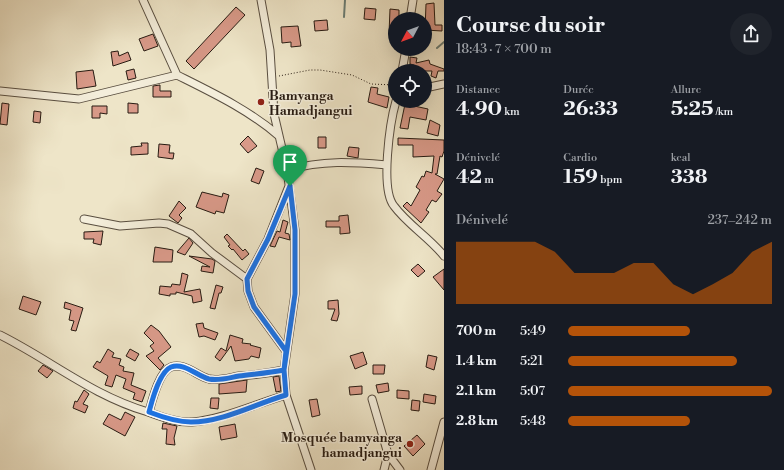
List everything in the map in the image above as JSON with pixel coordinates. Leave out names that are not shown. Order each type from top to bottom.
[{"type":"street","points":[[142,0],[177,75],[236,106],[264,123],[279,136]]},
{"type":"street","points":[[261,0],[270,50],[274,114],[290,186],[295,230],[295,294],[284,370],[286,395],[311,470]]},
{"type":"street","points":[[411,12],[413,0]]},
{"type":"street","points":[[0,91],[79,99],[177,75]]},
{"type":"street","points":[[432,87],[444,84]]},
{"type":"street","points":[[395,108],[390,133],[388,165],[389,200],[395,208],[434,244],[444,256]]},
{"type":"street","points":[[287,170],[313,163],[343,162],[388,165]]},
{"type":"street","points":[[286,351],[254,307],[248,291],[247,279],[268,239],[290,186]]},
{"type":"street","points":[[84,219],[120,226],[159,223],[168,224],[191,234],[212,253],[247,279]]},
{"type":"street","points":[[0,334],[47,361],[84,385],[131,408],[149,412],[166,419],[190,422],[236,412],[286,395]]},
{"type":"street","points":[[149,412],[156,389],[164,374],[171,367],[178,366],[207,379],[220,380],[239,376],[257,376],[284,370]]},
{"type":"street","points":[[372,399],[388,454],[400,470]]},
{"type":"street","points":[[431,470],[444,422]]},
{"type":"street","points":[[384,470],[388,454]]},
{"type":"path","points":[[271,78],[315,70],[347,74],[371,84],[388,85]]},
{"type":"building","points":[[434,3],[435,25],[442,25],[442,31],[432,30],[432,12],[426,12],[426,4]]},
{"type":"building","points":[[236,7],[245,15],[194,69],[186,61]]},
{"type":"building","points":[[365,8],[376,9],[375,20],[364,19]]},
{"type":"building","points":[[390,9],[399,10],[399,12],[390,12]]},
{"type":"building","points":[[327,20],[328,30],[315,31],[314,21]]},
{"type":"building","points":[[298,26],[301,46],[291,47],[291,42],[282,43],[281,27]]},
{"type":"building","points":[[153,34],[158,46],[144,51],[139,39]]},
{"type":"building","points":[[118,51],[119,56],[128,52],[131,60],[113,66],[111,52]]},
{"type":"building","points":[[410,57],[417,58],[416,63],[429,60],[430,64],[410,64]]},
{"type":"building","points":[[432,65],[444,69],[444,71],[438,71],[436,78],[432,76]]},
{"type":"building","points":[[134,69],[136,78],[128,80],[126,71]]},
{"type":"building","points":[[93,70],[96,86],[77,89],[76,72]]},
{"type":"building","points":[[160,85],[160,91],[171,91],[171,97],[153,97],[153,86]]},
{"type":"building","points":[[371,87],[378,88],[377,94],[388,97],[387,108],[368,102]]},
{"type":"building","points":[[2,103],[9,104],[7,125],[0,124]]},
{"type":"building","points":[[128,103],[138,104],[138,113],[128,113]]},
{"type":"building","points":[[92,106],[107,106],[107,114],[100,113],[100,118],[92,118]]},
{"type":"building","points":[[404,108],[428,109],[426,120],[410,117],[408,129],[400,128]]},
{"type":"building","points":[[34,111],[41,112],[40,123],[33,122]]},
{"type":"building","points":[[430,120],[440,125],[438,136],[427,133]]},
{"type":"building","points":[[248,136],[257,146],[248,153],[240,144]]},
{"type":"building","points":[[318,137],[326,137],[326,148],[318,148]]},
{"type":"building","points":[[398,138],[444,140],[444,151],[442,157],[440,156],[437,174],[435,174],[444,179],[437,191],[442,194],[436,202],[432,200],[426,210],[429,212],[421,223],[403,206],[407,202],[411,206],[420,190],[416,187],[422,176],[424,177],[426,171],[432,173],[434,156],[413,157],[413,145],[398,145]]},
{"type":"building","points":[[141,143],[148,143],[148,154],[131,155],[131,147],[142,146]]},
{"type":"building","points":[[159,144],[170,145],[169,153],[174,153],[173,159],[158,157]]},
{"type":"building","points":[[349,147],[359,148],[358,158],[347,156]]},
{"type":"building","points":[[256,168],[264,171],[259,184],[251,181]]},
{"type":"building","points":[[202,192],[222,197],[223,193],[229,195],[224,213],[216,211],[215,214],[196,207]]},
{"type":"building","points":[[179,201],[186,208],[179,215],[182,218],[178,223],[169,216]]},
{"type":"building","points":[[348,215],[350,233],[340,234],[340,227],[326,227],[326,221],[339,221],[339,216]]},
{"type":"building","points":[[283,220],[288,222],[285,233],[289,234],[290,240],[279,237],[275,247],[270,246],[277,231],[280,232]]},
{"type":"building","points":[[103,231],[101,245],[93,243],[94,239],[84,239],[84,232]]},
{"type":"building","points":[[227,234],[243,251],[245,249],[249,254],[242,260],[233,249],[232,250],[228,246],[230,245],[224,237]]},
{"type":"building","points":[[189,238],[193,243],[185,255],[177,252]]},
{"type":"building","points":[[155,247],[173,250],[172,262],[153,262]]},
{"type":"building","points":[[189,256],[212,259],[215,261],[213,273],[201,271],[202,266],[210,267]]},
{"type":"building","points":[[418,264],[425,271],[418,277],[411,270]]},
{"type":"building","points":[[444,269],[444,290],[433,277]]},
{"type":"building","points":[[182,273],[188,275],[184,292],[200,289],[202,301],[193,303],[192,296],[176,292],[176,294],[170,294],[170,296],[159,294],[160,286],[171,287],[172,284],[180,285]]},
{"type":"building","points":[[216,285],[223,287],[221,293],[219,293],[215,309],[210,308]]},
{"type":"building","points":[[23,296],[41,302],[36,315],[19,309]]},
{"type":"building","points":[[338,300],[339,314],[337,321],[331,320],[335,309],[328,309],[328,301]]},
{"type":"building","points":[[65,302],[83,308],[76,331],[71,330],[74,321],[69,320],[71,310],[64,308]]},
{"type":"building","points":[[203,323],[204,328],[218,333],[215,340],[204,336],[199,337],[196,324]]},
{"type":"building","points":[[151,325],[159,331],[171,347],[158,358],[164,365],[160,370],[146,356],[154,351],[150,346],[154,343],[144,333]]},
{"type":"building","points":[[230,335],[243,339],[242,343],[251,344],[250,345],[261,348],[259,358],[251,356],[249,359],[235,361],[231,346],[220,361],[215,357],[221,348],[226,351]]},
{"type":"building","points":[[108,349],[114,353],[112,357],[121,359],[119,365],[124,367],[123,371],[134,373],[131,385],[146,391],[142,402],[133,399],[135,393],[123,388],[126,379],[116,375],[112,387],[105,385],[108,376],[93,367],[97,361],[100,363]]},
{"type":"building","points":[[130,349],[139,354],[135,361],[126,356]]},
{"type":"building","points":[[363,352],[367,364],[355,369],[350,356]]},
{"type":"building","points":[[428,355],[437,357],[434,370],[426,367]]},
{"type":"building","points":[[43,365],[53,371],[47,378],[38,371]]},
{"type":"building","points":[[373,365],[385,365],[384,374],[373,374]]},
{"type":"building","points":[[279,376],[281,391],[276,392],[273,377]]},
{"type":"building","points":[[247,380],[246,392],[219,394],[219,384]]},
{"type":"building","points":[[388,383],[389,391],[378,393],[376,385]]},
{"type":"building","points":[[362,386],[362,394],[350,395],[349,387]]},
{"type":"building","points":[[84,390],[89,394],[83,404],[88,406],[85,413],[73,408],[75,401],[77,402]]},
{"type":"building","points":[[397,390],[409,391],[409,399],[397,398]]},
{"type":"building","points":[[424,394],[436,396],[435,404],[423,402]]},
{"type":"building","points":[[211,398],[219,398],[218,409],[210,408]]},
{"type":"building","points":[[317,399],[320,415],[312,417],[309,400]]},
{"type":"building","points":[[412,400],[420,401],[419,411],[411,410]]},
{"type":"building","points":[[125,412],[135,417],[125,436],[103,424],[109,414],[121,420]]},
{"type":"building","points":[[163,423],[177,426],[174,438],[175,445],[166,444],[167,429],[162,429]]},
{"type":"building","points":[[235,424],[237,437],[221,440],[219,427]]},
{"type":"building","points":[[417,435],[425,444],[413,456],[404,446]]},
{"type":"waterway","points":[[344,17],[345,0]]},
{"type":"waterway","points":[[437,48],[444,42]]},
{"type":"place","name":"Bamyanga Hamadjangui","points":[[261,102]]},
{"type":"place","name":"Mosquée bamyanga hamadjangui","points":[[410,444]]},
{"type":"route","points":[[290,186],[268,239],[247,279],[248,291],[254,307],[286,351],[284,370],[286,395],[208,420],[190,422],[166,419],[149,412],[156,389],[164,374],[171,367],[178,366],[193,371],[207,379],[220,380],[239,376],[257,376],[284,370],[295,294],[295,230],[290,186]]}]
